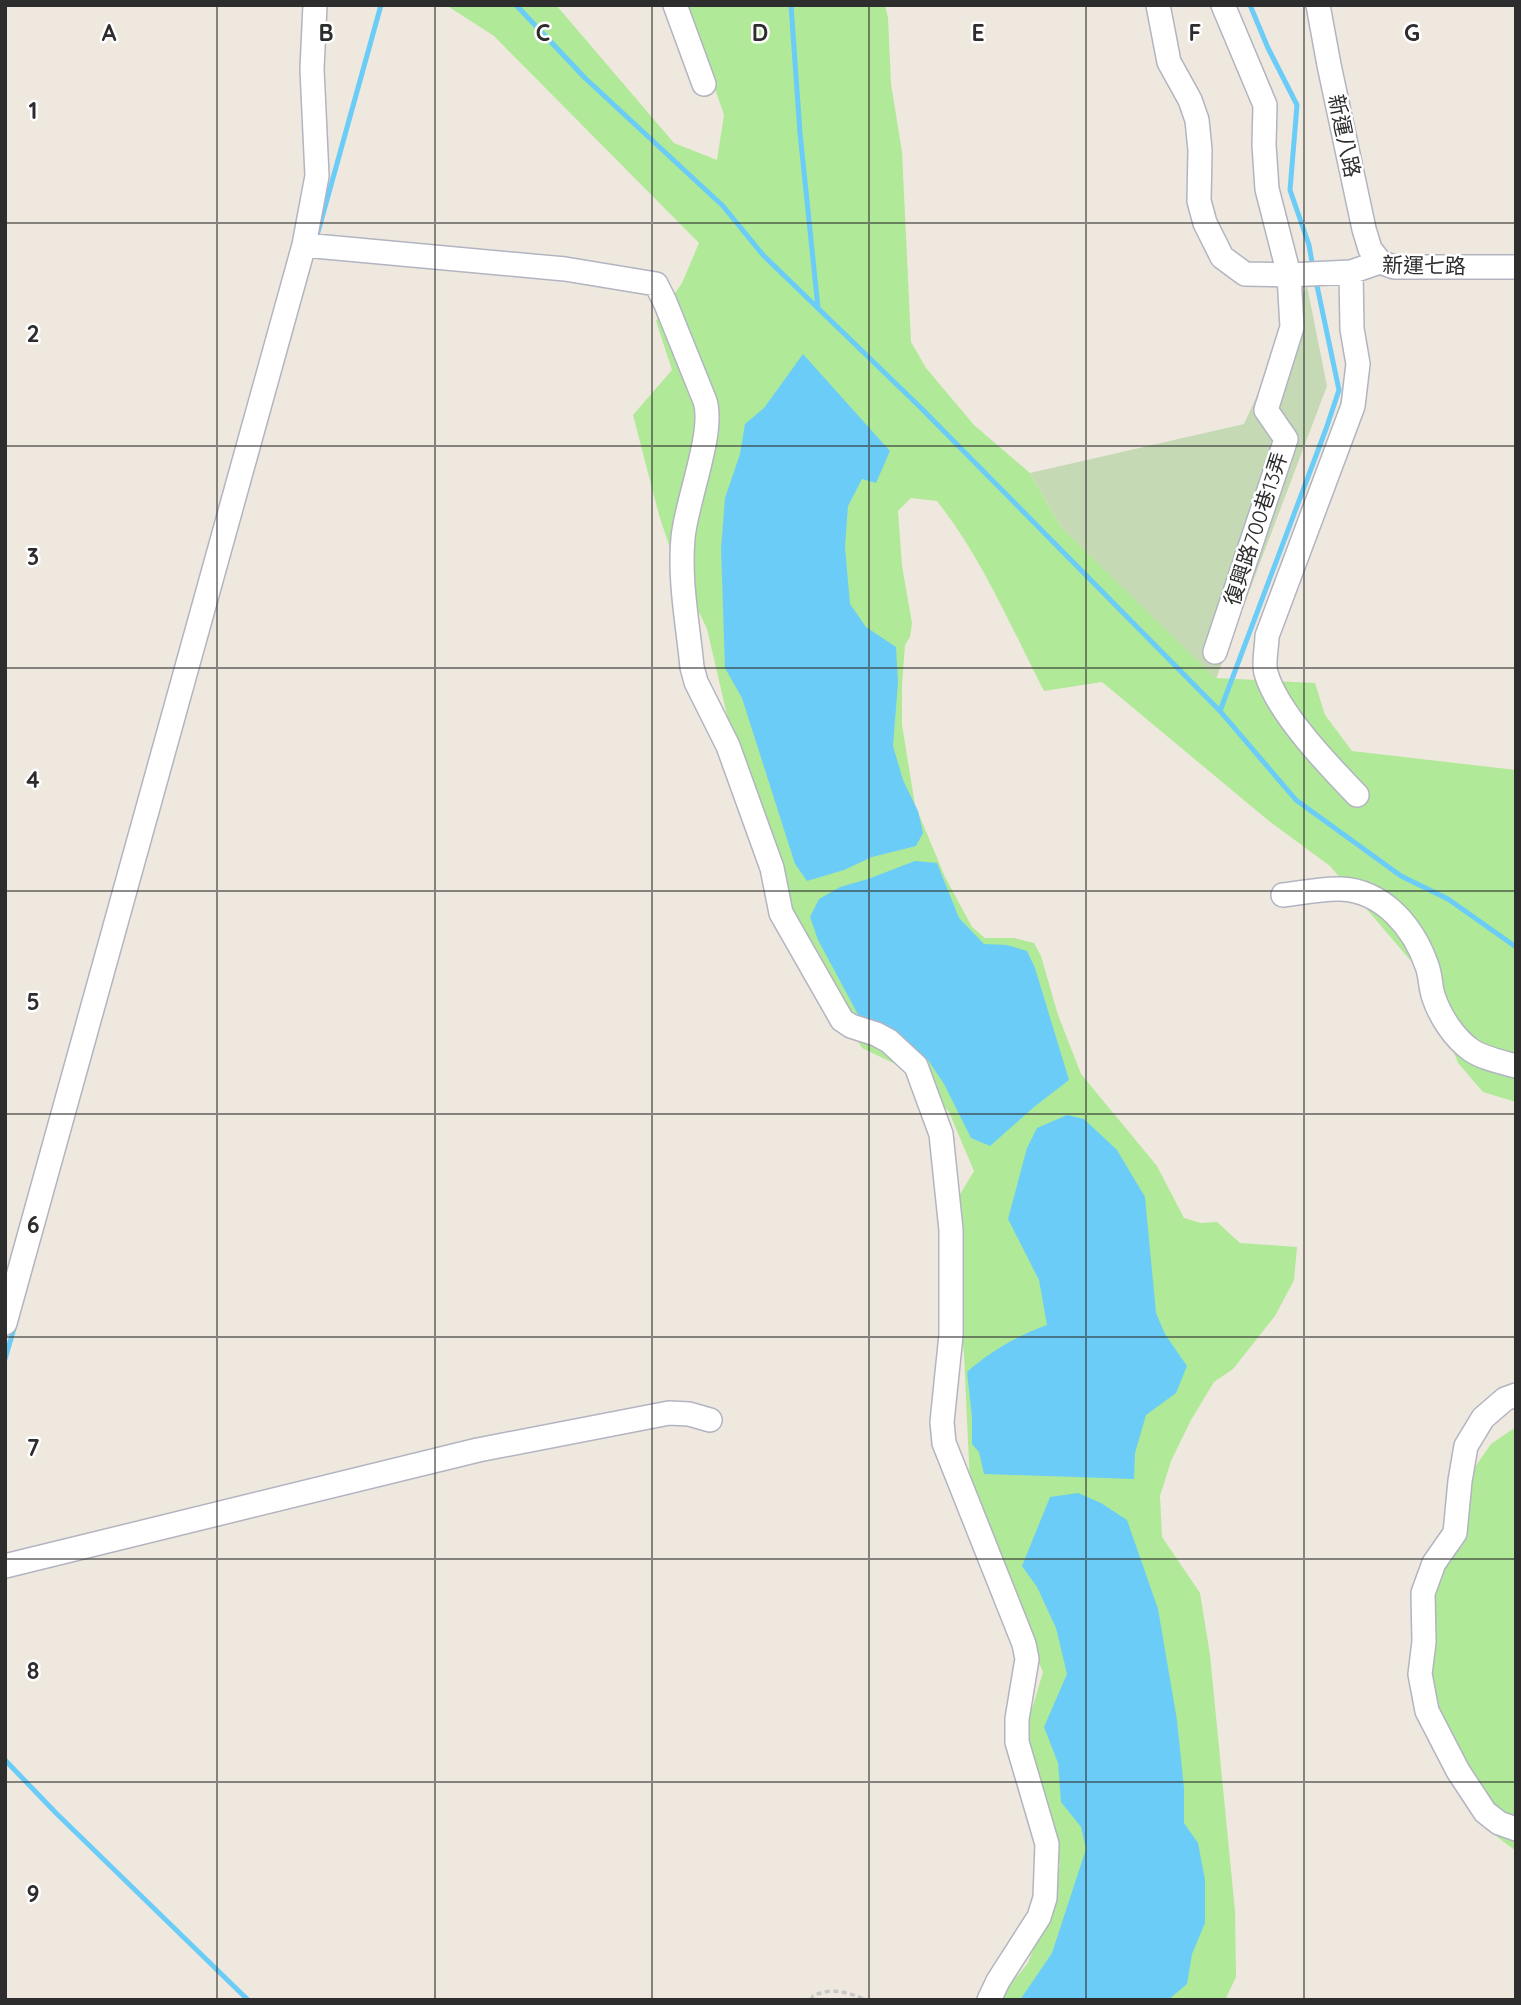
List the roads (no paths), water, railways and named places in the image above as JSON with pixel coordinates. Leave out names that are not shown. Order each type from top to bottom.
[{"type":"street","points":[[5,1323],[304,245],[317,176],[312,69],[315,5]]},
{"type":"street","points":[[675,5],[704,84]]},
{"type":"street","name":"新運七路","points":[[1158,5],[1169,62],[1190,100],[1197,120],[1200,150],[1199,201],[1205,223],[1222,257],[1245,274],[1342,272],[1380,262],[1394,267],[1516,267]]},
{"type":"street","name":"復興路700巷13弄","points":[[1215,652],[1286,439],[1266,410],[1292,327],[1297,275],[1267,190],[1265,105],[1223,5]]},
{"type":"street","name":"新運八路","points":[[1318,5],[1328,65],[1364,229],[1370,249],[1380,262]]},
{"type":"street","points":[[304,245],[565,269],[656,284],[705,401],[708,411],[706,430],[683,535],[682,558],[694,675],[728,746],[772,868],[781,914],[842,1020],[851,1027],[889,1041],[916,1066],[941,1134],[951,1230],[951,1335],[942,1422],[944,1443],[1024,1644],[1027,1659],[1017,1719],[1017,1742],[1046,1844],[1045,1898],[1039,1917],[998,1980],[989,2000]]},
{"type":"street","points":[[1342,272],[1358,364],[1353,406],[1268,636],[1265,672],[1281,705],[1327,763],[1357,794]]},
{"type":"street","points":[[1283,895],[1341,889],[1384,902],[1418,943],[1428,969],[1434,997],[1443,1018],[1454,1033],[1471,1051],[1516,1066]]},
{"type":"street","points":[[1516,1395],[1505,1399],[1483,1418],[1466,1446],[1455,1533],[1434,1563],[1423,1593],[1424,1642],[1420,1674],[1427,1711],[1458,1771],[1485,1812],[1499,1823],[1516,1829]]},
{"type":"street","points":[[5,1566],[478,1450],[669,1413],[710,1419]]},
{"type":"water","points":[[803,354],[890,451],[876,483],[862,479],[848,506],[845,547],[850,604],[866,627],[896,647],[898,682],[893,746],[903,780],[918,811],[923,833],[916,846],[872,857],[844,870],[807,881],[795,864],[742,698],[725,668],[721,549],[725,498],[740,454],[745,424],[764,408]]},
{"type":"water","points":[[915,861],[937,863],[959,918],[984,944],[1007,945],[1027,951],[1035,968],[1069,1080],[990,1146],[971,1138],[944,1084],[928,1060],[868,1033],[818,940],[810,917],[819,899],[840,887]]},
{"type":"water","points":[[1067,1115],[1084,1119],[1117,1150],[1145,1197],[1156,1313],[1165,1334],[1187,1366],[1176,1393],[1146,1415],[1135,1453],[1134,1479],[984,1474],[979,1452],[972,1444],[967,1372],[1005,1345],[1047,1325],[1039,1280],[1008,1219],[1027,1148],[1037,1128]]},
{"type":"water","points":[[1078,1493],[1101,1503],[1127,1520],[1158,1609],[1177,1720],[1184,1788],[1184,1823],[1198,1843],[1205,1880],[1205,1923],[1192,1954],[1187,1984],[1168,2000],[1020,2000],[1052,1953],[1086,1849],[1081,1827],[1061,1802],[1058,1763],[1044,1727],[1067,1674],[1056,1628],[1037,1587],[1022,1566],[1050,1497]]},
{"type":"waterway","points":[[318,232],[381,5]]},
{"type":"waterway","points":[[516,5],[585,78],[723,206],[763,255],[920,407],[1220,711]]},
{"type":"waterway","points":[[791,5],[800,133],[818,308]]},
{"type":"waterway","points":[[1250,5],[1297,105],[1290,190],[1309,245],[1313,268]]},
{"type":"waterway","points":[[1316,281],[1339,390],[1220,711],[1296,800],[1401,876],[1448,899],[1516,947]]},
{"type":"waterway","points":[[5,1359],[15,1325]]},
{"type":"waterway","points":[[5,1760],[248,2000]]}]
